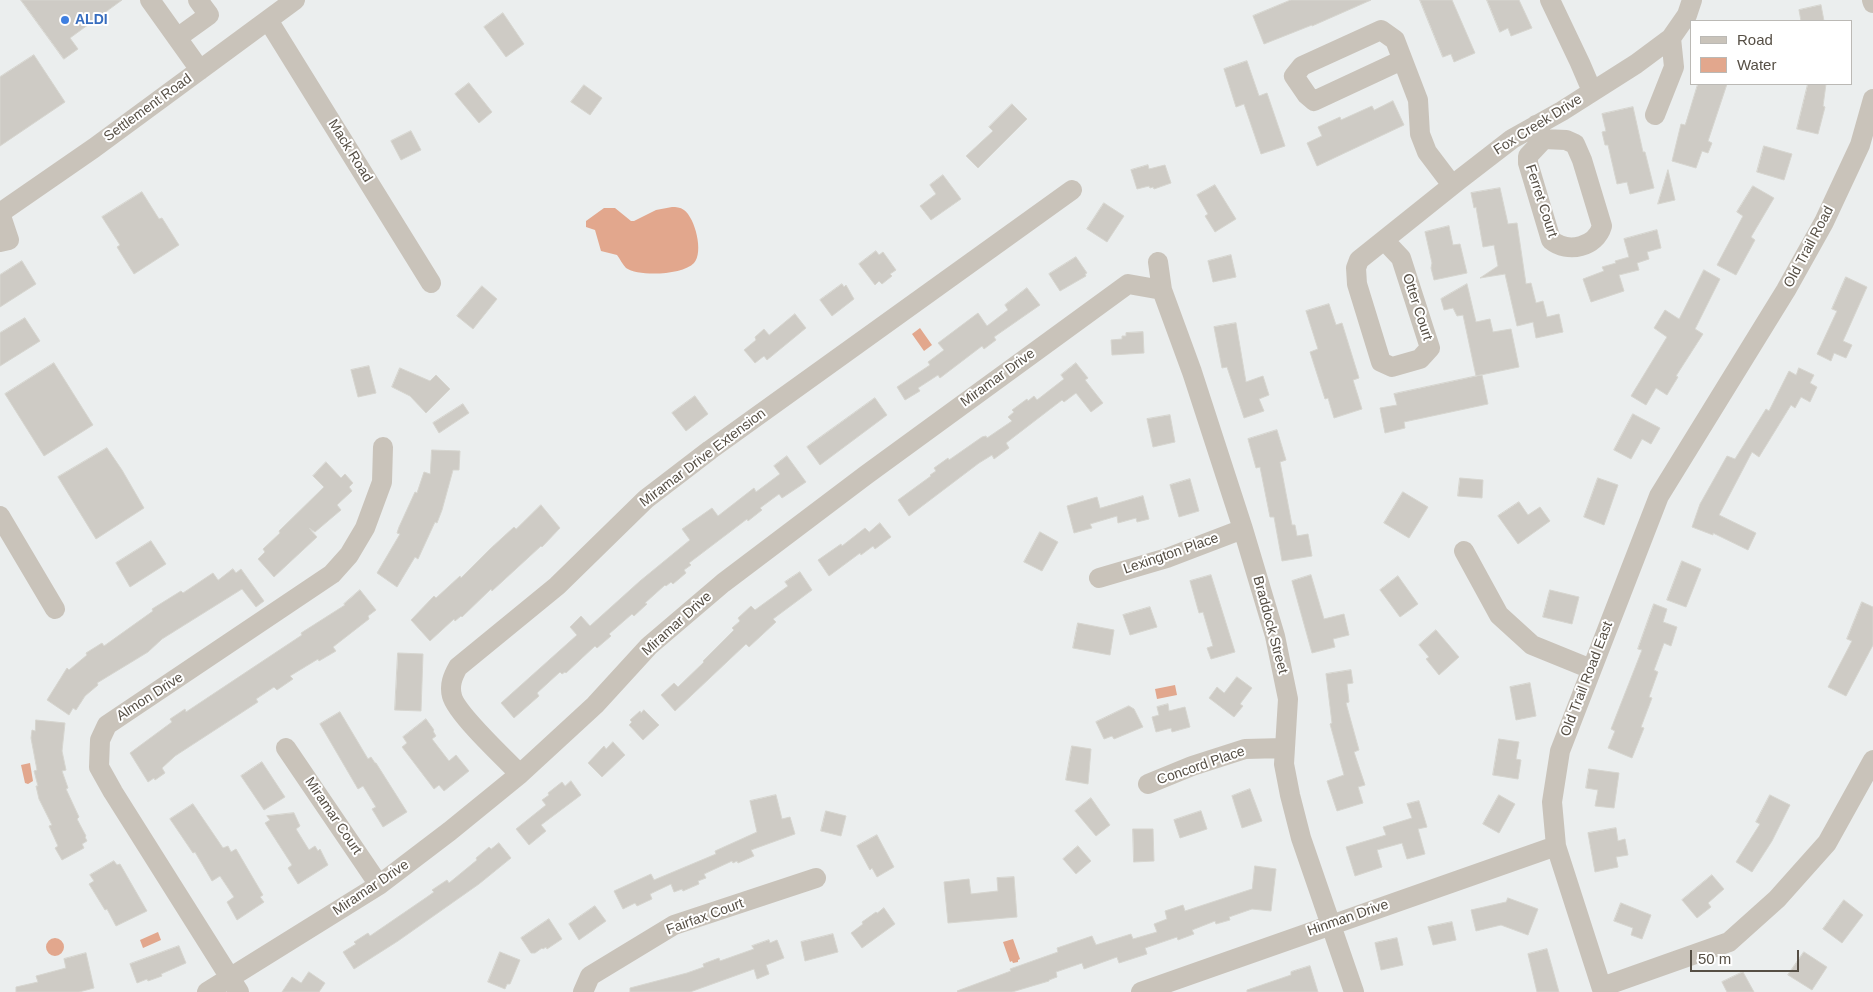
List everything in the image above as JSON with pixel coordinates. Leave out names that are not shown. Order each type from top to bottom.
[{"type":"street","points":[[150,0],[200,70]]},
{"type":"street","points":[[177,38],[209,15],[198,0]]},
{"type":"street","name":"Settlement Road","points":[[0,213],[94,148],[295,0]]},
{"type":"street","name":"Fox Creek Drive","points":[[1356,268],[1359,260],[1512,139],[1540,132],[1592,91],[1636,64],[1672,38],[1687,15],[1692,0]]},
{"type":"street","points":[[1557,3],[1592,91]]},
{"type":"street","name":"Mack Road","points":[[268,20],[431,283]]},
{"type":"street","points":[[1402,60],[1314,101],[1307,95],[1294,76],[1302,66],[1381,30],[1395,40],[1418,100],[1420,134],[1427,152],[1452,185]]},
{"type":"street","points":[[1655,115],[1674,67],[1672,38]]},
{"type":"street","name":"Old Trail Road","points":[[1728,386],[1786,290],[1824,222],[1860,144],[1873,99]]},
{"type":"street","name":"Ferret Court","points":[[1540,132],[1574,144],[1578,152],[1602,226],[1599,236],[1591,243],[1569,248],[1558,246],[1551,240],[1528,163],[1528,156],[1540,132]]},
{"type":"street","name":"Miramar Drive Extension","points":[[520,774],[456,707],[450,689],[452,677],[458,667],[557,586],[646,500],[710,450],[1072,190]]},
{"type":"street","points":[[0,213],[9,240],[0,242]]},
{"type":"street","name":"Otter Court","points":[[1356,268],[1357,284],[1380,362],[1392,367],[1420,359],[1430,348],[1401,258],[1384,240]]},
{"type":"street","name":"Braddock Street","points":[[1158,262],[1162,290],[1192,372],[1243,529],[1275,636],[1288,699],[1284,764],[1300,838],[1354,992]]},
{"type":"street","name":"Miramar Drive","points":[[206,992],[235,985],[379,885],[450,831],[520,774],[595,705],[649,646],[723,583],[874,470],[1128,284],[1162,290]]},
{"type":"street","name":"Old Trail Road East","points":[[1603,990],[1556,846],[1552,802],[1560,751],[1659,496],[1728,386]]},
{"type":"street","name":"Almon Drive","points":[[235,985],[112,792],[99,767],[100,740],[107,725],[332,574],[349,554],[368,519],[382,482],[383,447]]},
{"type":"street","points":[[0,516],[55,609]]},
{"type":"street","name":"Lexington Place","points":[[1099,578],[1167,558],[1243,529]]},
{"type":"street","points":[[1464,551],[1499,614],[1506,621],[1532,645],[1591,669]]},
{"type":"street","name":"Miramar Court","points":[[286,748],[379,885]]},
{"type":"street","name":"Concord Place","points":[[1148,784],[1192,766],[1245,749],[1284,748]]},
{"type":"street","points":[[1603,990],[1729,942],[1777,899],[1827,842],[1873,760]]},
{"type":"street","name":"Hinman Drive","points":[[1142,992],[1556,846]]},
{"type":"street","name":"Fairfax Court","points":[[583,992],[590,976],[674,925],[816,878]]},
{"type":"water","points":[[672,207],[681,208],[688,214],[697,235],[697,258],[694,263],[681,270],[650,274],[632,271],[626,268],[617,255],[601,251],[595,230],[586,227],[586,221],[604,208],[615,208],[631,221],[634,221],[656,210]]},
{"type":"water","points":[[920,328],[932,345],[924,351],[912,334]]},
{"type":"water","points":[[1175,685],[1177,695],[1157,699],[1155,689]]},
{"type":"water","points":[[30,763],[33,781],[28,784],[25,783],[21,765]]},
{"type":"water","points":[[158,932],[161,940],[143,948],[140,940]]},
{"type":"water","points":[[55,938],[61,941],[64,947],[61,953],[55,956],[49,953],[46,947],[49,941]]},
{"type":"water","points":[[1013,939],[1020,959],[1018,962],[1013,963],[1012,961],[1010,962],[1003,942]]},
{"type":"building","name":"ALDI","points":[[21,0],[122,0],[70,38],[78,49],[64,59]]},
{"type":"building","points":[[1291,0],[1371,0],[1312,26],[1264,44],[1253,16]]},
{"type":"building","points":[[1420,0],[1452,0],[1475,53],[1454,62],[1451,54],[1443,57]]},
{"type":"building","points":[[1487,0],[1519,0],[1532,28],[1511,36],[1508,28],[1500,32]]},
{"type":"building","points":[[1821,5],[1824,20],[1801,20],[1799,10]]},
{"type":"building","points":[[503,13],[524,44],[506,57],[484,27]]},
{"type":"building","points":[[34,55],[65,102],[0,146],[0,77]]},
{"type":"building","points":[[1247,61],[1259,96],[1267,93],[1285,146],[1261,154],[1244,104],[1236,107],[1224,69]]},
{"type":"building","points":[[469,83],[492,112],[479,123],[455,94]]},
{"type":"building","points":[[584,85],[602,98],[590,115],[571,102]]},
{"type":"building","points":[[1698,85],[1727,85],[1708,141],[1712,143],[1708,153],[1702,151],[1696,168],[1672,161],[1681,124],[1685,125]]},
{"type":"building","points":[[1808,85],[1826,85],[1823,106],[1825,107],[1818,134],[1797,129]]},
{"type":"building","points":[[1393,101],[1404,125],[1317,166],[1307,143],[1322,136],[1318,127],[1340,117],[1341,120],[1372,106],[1374,110]]},
{"type":"building","points":[[1012,104],[1027,119],[978,168],[966,156],[993,131],[989,127]]},
{"type":"building","points":[[1633,107],[1643,152],[1645,152],[1654,188],[1630,194],[1627,182],[1617,184],[1608,145],[1605,145],[1602,132],[1606,131],[1602,114]]},
{"type":"building","points":[[411,131],[421,150],[401,160],[391,141]]},
{"type":"building","points":[[1764,146],[1792,154],[1784,180],[1757,172]]},
{"type":"building","points":[[1148,165],[1149,169],[1165,165],[1171,183],[1154,189],[1149,186],[1137,189],[1131,170]]},
{"type":"building","points":[[1668,170],[1675,200],[1658,204]]},
{"type":"building","points":[[943,175],[961,199],[931,220],[920,206],[936,194],[930,185]]},
{"type":"building","points":[[1215,185],[1236,219],[1215,232],[1205,216],[1208,214],[1197,195]]},
{"type":"building","points":[[1753,186],[1774,198],[1751,237],[1755,240],[1736,275],[1717,265],[1743,216],[1737,212]]},
{"type":"building","points":[[1500,188],[1508,224],[1517,223],[1526,284],[1531,283],[1536,303],[1543,301],[1547,317],[1559,314],[1563,332],[1536,338],[1533,322],[1517,326],[1505,274],[1480,278],[1498,266],[1494,245],[1483,247],[1476,207],[1474,208],[1471,193]]},
{"type":"building","points":[[142,192],[159,219],[162,218],[179,245],[134,274],[117,247],[120,245],[102,217]]},
{"type":"building","points":[[1104,203],[1124,216],[1107,242],[1087,229]]},
{"type":"building","points":[[1449,226],[1453,245],[1460,244],[1467,273],[1434,280],[1425,232]]},
{"type":"building","points":[[1657,230],[1661,248],[1647,252],[1649,259],[1637,263],[1639,270],[1619,275],[1624,291],[1591,302],[1583,279],[1604,271],[1602,267],[1629,257],[1624,239]]},
{"type":"building","points":[[876,251],[879,255],[883,252],[896,270],[882,284],[879,281],[875,285],[859,264]]},
{"type":"building","points":[[1231,255],[1236,277],[1213,282],[1208,261]]},
{"type":"building","points":[[1076,257],[1087,273],[1085,274],[1086,276],[1060,291],[1049,274]]},
{"type":"building","points":[[22,261],[36,284],[0,307],[0,275]]},
{"type":"building","points":[[1704,270],[1720,279],[1695,329],[1703,334],[1676,376],[1678,377],[1667,395],[1656,388],[1646,405],[1631,396],[1667,337],[1654,328],[1665,310],[1679,319]]},
{"type":"building","points":[[1846,277],[1867,287],[1843,341],[1852,345],[1846,358],[1834,353],[1831,361],[1817,354],[1837,311],[1832,309]]},
{"type":"building","points":[[842,284],[844,287],[846,285],[854,299],[832,316],[820,300]]},
{"type":"building","points":[[1467,284],[1476,322],[1490,319],[1493,332],[1511,329],[1519,367],[1476,376],[1463,315],[1457,316],[1453,308],[1444,310],[1441,299]]},
{"type":"building","points":[[482,286],[497,299],[473,329],[457,316]]},
{"type":"building","points":[[1027,288],[1040,305],[994,337],[996,340],[984,349],[982,346],[940,378],[938,375],[918,388],[920,391],[905,400],[897,387],[930,365],[928,362],[944,350],[938,343],[978,313],[987,326],[1008,310],[1005,305]]},
{"type":"building","points":[[1329,304],[1336,325],[1342,323],[1359,378],[1353,380],[1362,409],[1334,418],[1328,398],[1325,399],[1310,352],[1318,349],[1306,311]]},
{"type":"building","points":[[795,314],[806,328],[767,360],[764,356],[755,363],[744,350],[756,340],[755,337],[764,329],[769,335]]},
{"type":"building","points":[[25,318],[40,341],[0,366],[0,333]]},
{"type":"building","points":[[1236,323],[1246,382],[1263,376],[1269,395],[1259,399],[1264,411],[1244,418],[1227,367],[1222,368],[1214,327]]},
{"type":"building","points":[[1143,332],[1144,353],[1112,355],[1111,340],[1122,339],[1122,336],[1126,336],[1126,333]]},
{"type":"building","points":[[54,363],[93,425],[44,456],[5,394]]},
{"type":"building","points":[[1076,363],[1088,378],[1085,380],[1103,403],[1091,412],[1076,393],[1064,402],[1062,400],[1006,443],[1009,448],[994,459],[992,455],[979,463],[909,516],[898,500],[931,476],[936,471],[934,468],[948,458],[949,460],[982,437],[986,436],[987,438],[1012,421],[1008,417],[1014,412],[1012,410],[1034,396],[1037,400],[1064,379],[1061,375]]},
{"type":"building","points":[[369,366],[376,393],[358,397],[351,370]]},
{"type":"building","points":[[400,368],[430,381],[436,375],[450,389],[426,413],[410,396],[392,387]]},
{"type":"building","points":[[1799,368],[1814,375],[1810,383],[1817,387],[1810,402],[1801,397],[1795,408],[1791,405],[1759,457],[1752,452],[1719,515],[1756,533],[1748,550],[1713,533],[1713,535],[1692,527],[1700,504],[1727,456],[1735,459],[1766,409],[1769,411],[1789,371],[1796,375]]},
{"type":"building","points":[[1482,375],[1488,404],[1404,422],[1405,428],[1385,433],[1380,408],[1397,405],[1394,394]]},
{"type":"building","points":[[695,396],[708,414],[686,431],[672,413]]},
{"type":"building","points":[[875,398],[887,415],[820,465],[807,447]]},
{"type":"building","points":[[463,404],[469,413],[439,433],[433,423]]},
{"type":"building","points":[[1633,414],[1660,428],[1651,444],[1642,439],[1631,459],[1614,450]]},
{"type":"building","points":[[1170,415],[1175,442],[1153,447],[1147,419]]},
{"type":"building","points":[[1277,430],[1286,460],[1280,462],[1292,525],[1295,525],[1297,536],[1308,534],[1312,556],[1282,561],[1274,517],[1270,517],[1260,467],[1256,468],[1248,439]]},
{"type":"building","points":[[107,448],[144,508],[96,539],[58,477]]},
{"type":"building","points":[[432,450],[460,451],[459,470],[453,470],[437,523],[435,522],[418,559],[415,557],[397,587],[377,573],[400,534],[397,533],[399,527],[415,492],[417,493],[424,472],[430,474]]},
{"type":"building","points":[[787,456],[806,482],[782,498],[779,494],[760,508],[762,510],[748,521],[747,519],[689,563],[691,565],[684,570],[686,573],[673,584],[671,582],[665,585],[634,616],[632,614],[609,634],[611,636],[597,648],[595,646],[566,673],[562,674],[560,672],[537,693],[539,696],[514,718],[501,703],[577,635],[570,627],[581,616],[590,626],[640,581],[690,540],[682,529],[712,508],[718,516],[754,488],[756,492],[780,474],[774,466]]},
{"type":"building","points":[[326,462],[341,478],[345,474],[353,483],[349,487],[352,491],[337,505],[341,510],[315,532],[309,528],[317,537],[274,577],[258,559],[265,552],[263,549],[280,533],[279,531],[324,487],[313,476]]},
{"type":"building","points":[[1460,478],[1483,480],[1482,498],[1458,496]]},
{"type":"building","points":[[1598,478],[1618,485],[1604,525],[1584,517]]},
{"type":"building","points":[[1190,479],[1199,511],[1179,517],[1170,485]]},
{"type":"building","points":[[1403,492],[1428,507],[1409,538],[1384,523]]},
{"type":"building","points":[[1143,496],[1149,519],[1137,522],[1136,518],[1118,523],[1117,516],[1090,524],[1092,528],[1074,533],[1067,506],[1097,497],[1100,508]]},
{"type":"building","points":[[1519,502],[1528,515],[1540,507],[1550,521],[1518,544],[1498,516]]},
{"type":"building","points":[[541,505],[560,528],[542,547],[492,591],[491,589],[462,617],[455,621],[454,619],[430,641],[411,620],[434,596],[436,598],[460,576],[461,578],[514,527],[516,529]]},
{"type":"building","points":[[880,523],[891,537],[875,549],[873,546],[861,555],[860,553],[829,576],[818,560],[841,544],[842,546],[865,528],[869,532]]},
{"type":"building","points":[[1040,532],[1058,542],[1042,571],[1024,562]]},
{"type":"building","points":[[151,541],[166,564],[130,587],[116,563]]},
{"type":"building","points":[[1682,561],[1701,569],[1686,607],[1667,600]]},
{"type":"building","points":[[233,569],[236,573],[241,569],[264,601],[256,607],[242,589],[162,639],[148,652],[97,683],[98,685],[85,696],[76,710],[73,708],[69,715],[47,700],[67,668],[69,670],[87,655],[86,653],[102,643],[104,646],[153,611],[152,609],[181,591],[183,593],[213,573],[218,580]]},
{"type":"building","points":[[800,572],[812,590],[773,619],[776,622],[749,647],[746,644],[675,711],[661,695],[674,683],[678,687],[704,662],[734,630],[732,628],[740,621],[738,618],[751,606],[755,610],[788,586],[785,582]]},
{"type":"building","points":[[1211,575],[1235,652],[1211,659],[1207,648],[1213,646],[1203,612],[1199,613],[1190,581]]},
{"type":"building","points":[[1311,575],[1324,619],[1344,614],[1349,635],[1333,639],[1335,647],[1312,653],[1292,581]]},
{"type":"building","points":[[1398,576],[1418,604],[1400,617],[1380,590]]},
{"type":"building","points":[[360,590],[376,610],[368,616],[369,619],[333,647],[336,651],[319,661],[318,659],[290,676],[293,679],[277,690],[274,687],[256,699],[258,702],[175,756],[162,768],[165,773],[155,780],[154,778],[148,782],[130,753],[172,722],[170,719],[185,709],[186,712],[302,635],[301,633],[345,605]]},
{"type":"building","points":[[1550,590],[1579,597],[1572,624],[1543,617]]},
{"type":"building","points":[[1862,602],[1873,607],[1873,645],[1846,696],[1828,687],[1852,641],[1847,639]]},
{"type":"building","points":[[1654,604],[1667,609],[1663,622],[1677,627],[1671,646],[1664,643],[1654,670],[1658,672],[1649,697],[1652,698],[1641,727],[1644,728],[1632,758],[1608,748],[1615,731],[1611,729],[1642,650],[1638,649]]},
{"type":"building","points":[[1150,607],[1157,627],[1130,635],[1123,615]]},
{"type":"building","points":[[1078,623],[1114,630],[1110,655],[1073,648]]},
{"type":"building","points":[[1436,630],[1459,657],[1439,675],[1426,659],[1429,657],[1419,645]]},
{"type":"building","points":[[398,653],[423,654],[421,711],[395,710]]},
{"type":"building","points":[[1351,670],[1353,683],[1347,684],[1349,702],[1346,703],[1359,750],[1354,752],[1365,785],[1358,787],[1363,803],[1337,811],[1327,781],[1344,775],[1330,724],[1332,723],[1326,674]]},
{"type":"building","points":[[1237,677],[1252,688],[1240,704],[1243,706],[1234,717],[1209,698],[1217,687],[1224,693]]},
{"type":"building","points":[[1530,683],[1536,716],[1516,720],[1510,687]]},
{"type":"building","points":[[1168,704],[1169,711],[1185,707],[1190,727],[1172,732],[1171,728],[1156,732],[1152,717],[1159,715],[1157,707]]},
{"type":"building","points":[[1129,706],[1134,709],[1143,727],[1114,739],[1112,736],[1104,739],[1096,722]]},
{"type":"building","points":[[644,710],[659,725],[643,740],[629,725],[632,722],[630,720],[640,711],[641,713]]},
{"type":"building","points":[[340,712],[368,759],[371,757],[376,763],[407,812],[383,827],[372,809],[376,807],[363,786],[358,789],[320,724]]},
{"type":"building","points":[[426,719],[436,736],[432,739],[449,761],[456,755],[469,771],[444,791],[439,785],[434,789],[402,747],[407,743],[403,737]]},
{"type":"building","points":[[36,720],[65,723],[62,751],[66,770],[62,771],[68,788],[66,789],[79,817],[77,819],[87,841],[82,844],[84,848],[62,860],[55,848],[58,846],[49,826],[52,825],[39,799],[36,786],[38,786],[34,771],[37,770],[31,738],[32,730],[35,731]]},
{"type":"building","points":[[1499,739],[1519,742],[1516,759],[1521,760],[1518,779],[1493,775]]},
{"type":"building","points":[[613,742],[625,755],[602,777],[588,763],[604,746],[606,749]]},
{"type":"building","points":[[1072,746],[1091,749],[1088,784],[1066,780]]},
{"type":"building","points":[[262,762],[285,797],[264,810],[241,776]]},
{"type":"building","points":[[1589,769],[1619,773],[1614,808],[1595,806],[1598,790],[1586,788]]},
{"type":"building","points":[[571,781],[581,795],[541,825],[546,831],[529,845],[516,829],[546,805],[542,800],[549,795],[548,793],[562,782],[565,786]]},
{"type":"building","points":[[1250,789],[1262,821],[1242,828],[1232,796]]},
{"type":"building","points":[[776,795],[782,819],[790,817],[795,834],[751,850],[754,856],[738,863],[737,861],[733,863],[732,861],[704,874],[706,878],[698,881],[699,884],[683,891],[682,889],[674,892],[671,884],[650,894],[652,899],[637,906],[635,903],[623,909],[614,891],[651,874],[654,880],[716,854],[715,851],[757,832],[750,801]]},
{"type":"building","points":[[1499,795],[1515,804],[1499,833],[1483,824]]},
{"type":"building","points":[[1770,795],[1790,805],[1772,841],[1752,872],[1736,862],[1760,824],[1756,822]]},
{"type":"building","points":[[1091,798],[1110,825],[1096,836],[1075,811]]},
{"type":"building","points":[[1419,801],[1427,827],[1418,829],[1425,854],[1407,859],[1402,843],[1377,850],[1382,867],[1355,876],[1346,847],[1386,835],[1383,827],[1412,818],[1407,804]]},
{"type":"building","points":[[193,804],[223,848],[228,846],[231,852],[236,849],[263,895],[260,897],[264,902],[237,920],[227,902],[234,897],[220,876],[212,881],[195,852],[193,853],[170,819]]},
{"type":"building","points":[[826,811],[846,816],[841,836],[821,831]]},
{"type":"building","points":[[1201,811],[1207,829],[1180,838],[1174,820]]},
{"type":"building","points":[[294,813],[300,826],[296,829],[309,850],[315,846],[318,851],[320,849],[328,865],[298,884],[288,868],[292,865],[265,823],[270,820],[267,816]]},
{"type":"building","points":[[1616,828],[1618,841],[1625,839],[1628,855],[1616,857],[1618,867],[1595,872],[1588,833]]},
{"type":"building","points":[[1133,829],[1153,829],[1154,861],[1134,862]]},
{"type":"building","points":[[877,835],[894,867],[877,877],[872,868],[870,870],[857,846]]},
{"type":"building","points":[[499,843],[511,858],[479,884],[398,941],[354,969],[343,952],[356,944],[354,942],[368,933],[370,936],[434,892],[432,890],[447,880],[449,883],[477,860],[476,858],[489,847],[491,849]]},
{"type":"building","points":[[1078,846],[1091,861],[1076,874],[1063,859]]},
{"type":"building","points":[[114,861],[117,865],[120,864],[147,911],[116,926],[107,909],[105,910],[89,884],[94,881],[90,875]]},
{"type":"building","points":[[1255,866],[1276,869],[1271,911],[1252,909],[1229,917],[1230,920],[1216,924],[1215,921],[1192,930],[1194,934],[1178,940],[1177,937],[1145,948],[1147,954],[1119,963],[1117,957],[1084,969],[1082,963],[1056,972],[1057,977],[1049,981],[1012,992],[957,991],[1058,952],[1057,948],[1092,936],[1096,945],[1131,934],[1133,939],[1157,932],[1154,924],[1167,919],[1165,911],[1183,905],[1185,911],[1252,889]]},
{"type":"building","points":[[1712,875],[1724,889],[1708,903],[1711,907],[1697,918],[1682,900]]},
{"type":"building","points":[[1014,877],[1017,917],[948,923],[944,882],[969,879],[971,894],[998,891],[997,878]]},
{"type":"building","points":[[1508,898],[1538,909],[1528,935],[1501,925],[1476,931],[1471,910],[1506,902]]},
{"type":"building","points":[[1844,900],[1863,915],[1842,943],[1823,929]]},
{"type":"building","points":[[1621,903],[1651,915],[1642,939],[1631,935],[1633,928],[1614,921]]},
{"type":"building","points":[[595,906],[606,921],[579,940],[569,924]]},
{"type":"building","points":[[884,908],[895,924],[862,948],[851,933],[863,924],[862,922]]},
{"type":"building","points":[[549,919],[562,939],[547,949],[546,947],[542,948],[535,953],[531,953],[521,938]]},
{"type":"building","points":[[1452,922],[1456,940],[1433,945],[1428,927]]},
{"type":"building","points":[[833,934],[838,952],[805,961],[801,942]]},
{"type":"building","points":[[1397,938],[1403,965],[1381,970],[1375,943]]},
{"type":"building","points":[[769,940],[770,943],[777,940],[784,958],[766,965],[769,974],[757,979],[754,969],[690,992],[630,992],[630,988],[687,973],[704,967],[703,964],[719,958],[720,961],[754,949],[752,946]]},
{"type":"building","points":[[179,946],[186,963],[161,974],[162,976],[137,983],[130,964]]},
{"type":"building","points":[[1547,949],[1559,992],[1537,992],[1528,954]]},
{"type":"building","points":[[500,952],[520,960],[510,984],[507,984],[505,989],[488,982]]},
{"type":"building","points":[[1804,952],[1827,967],[1812,990],[1788,975]]},
{"type":"building","points":[[86,953],[94,988],[79,992],[16,992],[16,987],[38,982],[36,976],[66,968],[64,959]]},
{"type":"building","points":[[1310,966],[1318,992],[1247,992],[1247,990],[1291,975],[1291,972]]},
{"type":"building","points":[[309,972],[325,983],[319,992],[282,992],[292,977],[301,983]]},
{"type":"building","points":[[1743,972],[1754,992],[1727,992],[1722,982]]},
{"type":"place","name":"ALDI","points":[[65,20]]}]
